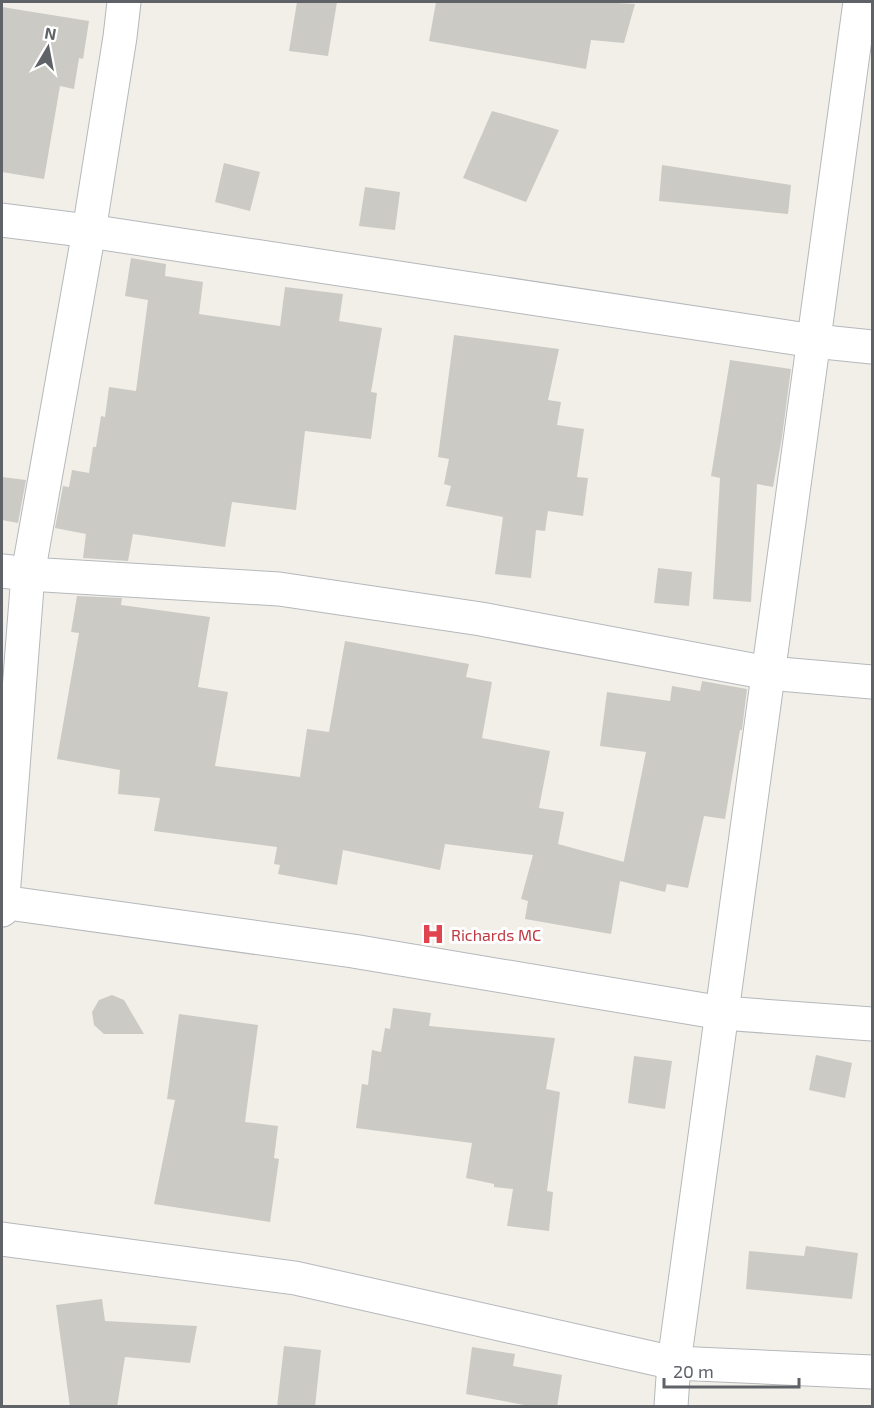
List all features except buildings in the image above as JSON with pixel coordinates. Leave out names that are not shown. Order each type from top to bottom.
[{"type":"street","points":[[124,2],[89,231],[15,573],[2,905],[353,951],[722,1013],[873,1024]]},
{"type":"street","points":[[671,1407],[674,1363],[860,2]]},
{"type":"street","points":[[2,220],[89,231],[814,341],[873,347]]},
{"type":"street","points":[[15,573],[279,589],[481,619],[768,673],[873,682]]},
{"type":"street","points":[[2,1239],[295,1278],[674,1363],[873,1372]]},
{"type":"place","name":"Richards MC","points":[[433,934]]}]
